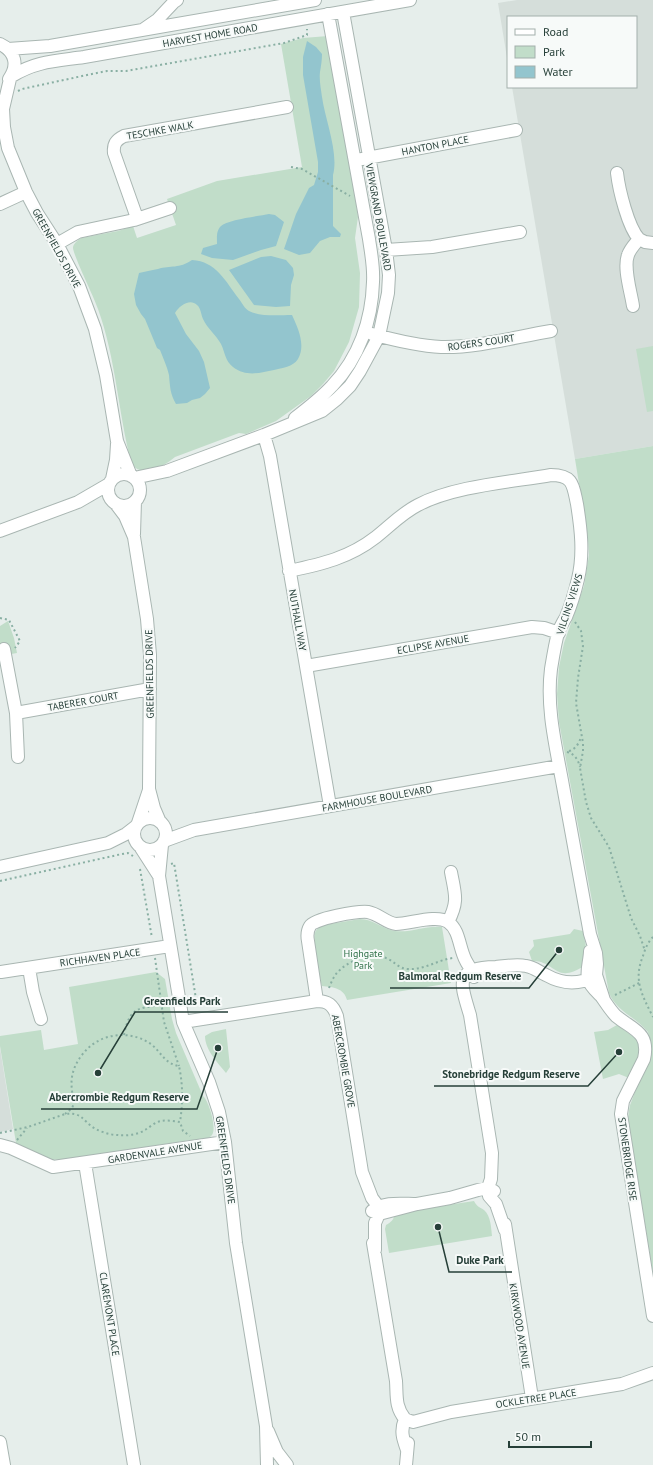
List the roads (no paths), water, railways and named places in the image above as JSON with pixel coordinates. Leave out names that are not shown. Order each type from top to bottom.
[{"type":"street","name":"HARVEST HOME ROAD","points":[[142,31],[157,20],[177,0]]},
{"type":"street","name":"HARVEST HOME ROAD","points":[[5,47],[50,46],[316,0]]},
{"type":"street","name":"HARVEST HOME ROAD","points":[[7,84],[22,69],[46,62],[84,57],[410,0]]},
{"type":"street","name":"VIEWGRAND BOULEVARD","points":[[133,477],[168,471],[264,435],[322,410],[350,386],[379,336],[388,293],[389,275],[386,250],[343,12]]},
{"type":"street","name":"VIEWGRAND BOULEVARD","points":[[285,426],[333,385],[348,365],[365,332],[371,305],[373,281],[372,263],[328,14]]},
{"type":"street","name":"GREENFIELDS DRIVE","points":[[0,36],[5,47],[14,59],[15,66],[7,84],[3,109],[2,123],[8,148],[26,192],[37,213],[57,244],[79,286],[95,329],[106,375],[117,441],[116,460],[110,481]]},
{"type":"street","name":"TESCHKE WALK","points":[[137,218],[114,153],[114,145],[118,139],[124,136],[287,107]]},
{"type":"street","name":"HANTON PLACE","points":[[355,160],[516,130]]},
{"type":"street","points":[[617,173],[618,183],[632,228],[639,239],[645,242],[653,243]]},
{"type":"street","points":[[0,204],[26,192]]},
{"type":"street","points":[[57,244],[78,232],[137,218],[170,208]]},
{"type":"street","points":[[386,250],[432,246],[520,232]]},
{"type":"street","points":[[633,306],[627,260],[630,252],[639,239]]},
{"type":"street","name":"ROGERS COURT","points":[[365,332],[425,345],[455,346],[483,343],[550,331]]},
{"type":"street","name":"NUTHALL WAY","points":[[264,435],[270,456],[330,806]]},
{"type":"street","name":"GREENFIELDS DRIVE","points":[[117,441],[133,477]]},
{"type":"street","name":"VIEWGRAND BOULEVARD","points":[[138,497],[149,484],[168,471]]},
{"type":"street","points":[[0,531],[78,502],[121,474],[133,477],[138,482],[138,497],[126,506],[113,502],[78,502]]},
{"type":"street","name":"VILCINS VIEWS","points":[[289,571],[334,561],[348,555],[376,537],[418,505],[438,497],[477,488],[551,475],[566,477],[571,482],[574,490],[582,541],[581,561],[578,580],[566,617],[558,633],[551,668],[550,695],[552,723],[562,757],[590,934],[596,953],[597,964],[590,975]]},
{"type":"street","points":[[110,481],[108,491],[113,502]]},
{"type":"street","name":"GREENFIELDS DRIVE","points":[[134,537],[138,497]]},
{"type":"street","name":"GREENFIELDS DRIVE","points":[[113,502],[125,516],[134,537],[147,619],[150,654],[149,789],[154,808],[162,824]]},
{"type":"street","name":"ECLIPSE AVENUE","points":[[306,666],[532,627],[544,628],[558,633]]},
{"type":"street","points":[[4,651],[16,713],[18,757]]},
{"type":"street","name":"TABERER COURT","points":[[16,713],[150,689]]},
{"type":"street","name":"FARMHOUSE BOULEVARD","points":[[163,843],[194,830],[330,806],[562,757]]},
{"type":"street","name":"GREENFIELDS DRIVE","points":[[137,825],[149,789]]},
{"type":"street","points":[[0,867],[108,843],[126,834],[147,818],[152,818],[162,824],[166,833],[163,843],[152,850],[140,846],[108,843]]},
{"type":"street","name":"FARMHOUSE BOULEVARD","points":[[162,824],[194,830]]},
{"type":"street","points":[[137,825],[134,836],[140,846]]},
{"type":"street","name":"GREENFIELDS DRIVE","points":[[163,843],[159,876],[183,1022],[212,1090],[219,1112],[225,1142],[236,1242],[266,1426],[267,1465]]},
{"type":"street","name":"GREENFIELDS DRIVE","points":[[140,846],[159,876]]},
{"type":"street","points":[[448,922],[454,911],[456,903],[451,872]]},
{"type":"street","points":[[183,1022],[317,1001],[307,933],[310,926],[316,921],[368,912],[394,924],[404,924],[434,919],[448,922],[457,935],[471,973],[470,1015],[492,1152],[491,1192],[478,1190],[450,1198],[418,1204],[388,1204],[376,1211],[375,1250],[396,1381],[410,1419],[406,1465]]},
{"type":"street","points":[[457,935],[459,966],[471,973],[485,975],[514,966],[526,966],[536,969],[554,980],[566,983],[578,982],[590,975]]},
{"type":"street","name":"RICHHAVEN PLACE","points":[[1,972],[170,946]]},
{"type":"street","points":[[29,968],[33,992],[41,1020]]},
{"type":"street","name":"STONEBRIDGE RISE","points":[[590,975],[604,1000],[616,1015],[638,1031],[645,1043],[646,1052],[644,1059],[623,1101],[621,1114],[653,1316]]},
{"type":"street","name":"ABERCROMBIE GROVE","points":[[317,1001],[325,1001],[331,1004],[335,1009],[337,1016],[362,1172],[376,1211]]},
{"type":"street","name":"GARDENVALE AVENUE","points":[[5,1147],[53,1167],[225,1142]]},
{"type":"street","name":"CLAREMONT PLACE","points":[[85,1163],[134,1465]]},
{"type":"street","name":"KIRKWOOD AVENUE","points":[[491,1192],[502,1199],[505,1230],[532,1398]]},
{"type":"street","name":"OCKLETREE PLACE","points":[[622,1384],[653,1373]]},
{"type":"street","name":"OCKLETREE PLACE","points":[[410,1419],[422,1412],[451,1412],[622,1384],[641,1384],[653,1382]]},
{"type":"street","name":"GREENFIELDS DRIVE","points":[[266,1426],[277,1452],[286,1465]]},
{"type":"street","points":[[0,1442],[4,1465]]},
{"type":"street","points":[[270,1465],[279,1463],[286,1465]]},
{"type":"water","points":[[307,41],[316,47],[322,54],[320,84],[334,157],[333,226],[341,234],[340,237],[330,237],[320,241],[310,253],[299,255],[284,249],[296,214],[309,188],[314,185],[318,172],[318,162],[303,75],[303,57]]},
{"type":"water","points":[[269,214],[275,215],[284,222],[276,246],[233,260],[212,258],[201,254],[203,248],[217,244],[218,230],[224,224],[236,220]]},
{"type":"water","points":[[271,256],[286,260],[293,268],[294,275],[291,285],[290,306],[276,307],[254,305],[229,270],[261,257]]},
{"type":"water","points":[[192,260],[200,261],[214,268],[225,279],[249,311],[264,315],[292,315],[299,331],[301,342],[300,354],[296,362],[287,367],[258,373],[248,373],[238,370],[228,362],[221,344],[205,322],[198,306],[191,302],[185,304],[175,313],[186,334],[199,351],[204,362],[210,388],[200,398],[187,403],[176,404],[171,393],[169,375],[165,362],[160,350],[157,348],[145,319],[136,305],[134,294],[139,273],[179,266]]},
{"type":"place","name":"Balmoral Redgum Reserve","points":[[559,950]]},
{"type":"place","name":"Abercrombie Redgum Reserve","points":[[218,1048]]},
{"type":"place","name":"Stonebridge Redgum Reserve","points":[[619,1052]]},
{"type":"place","name":"Greenfields Park","points":[[98,1073]]},
{"type":"place","name":"Duke Park","points":[[438,1227]]},
{"type":"park label","name":"Highgate Park","points":[[363,958]]}]
